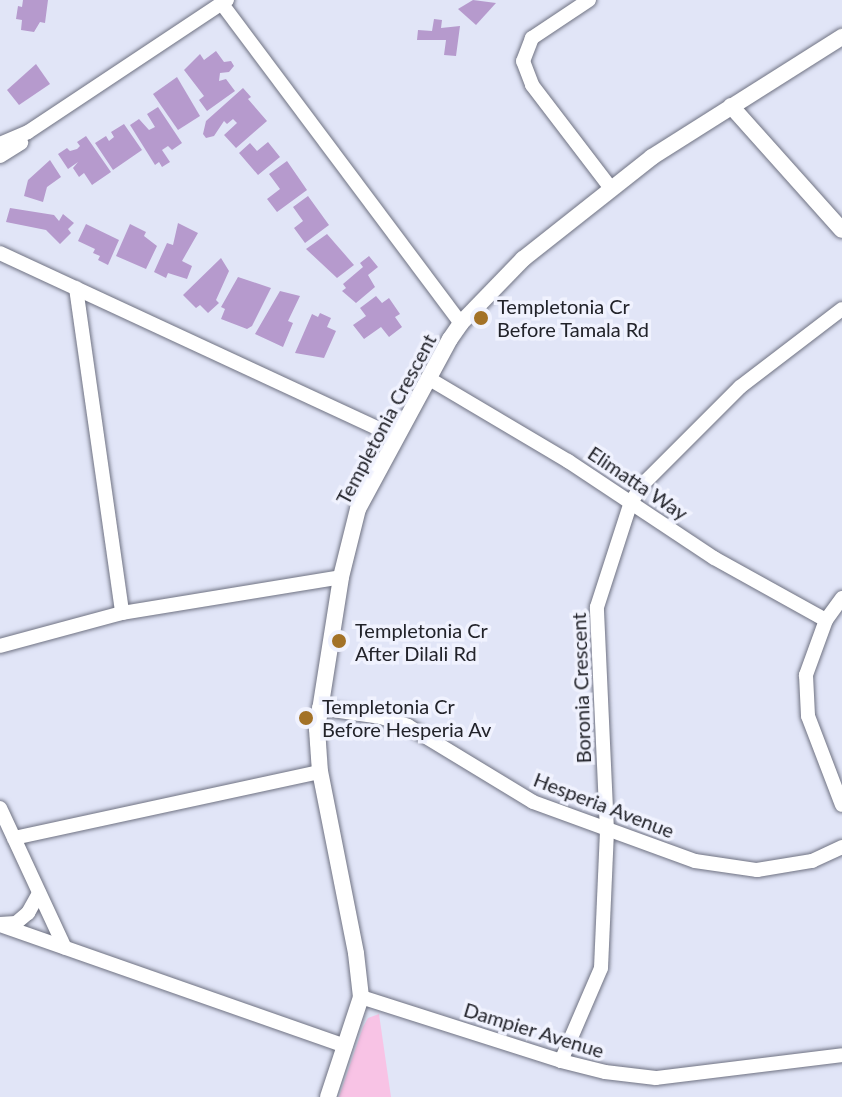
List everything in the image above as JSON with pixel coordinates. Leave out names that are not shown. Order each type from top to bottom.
[{"type":"street","points":[[589,0],[532,38],[523,61],[532,85],[610,187]]},
{"type":"street","points":[[0,144],[28,132],[224,2],[461,323]]},
{"type":"street","name":"Templetonia Crescent","points":[[328,1097],[361,997],[356,953],[320,772],[319,708],[341,577],[358,509],[395,436],[461,323],[523,259],[610,187],[842,37]]},
{"type":"street","points":[[731,106],[842,230]]},
{"type":"street","points":[[0,156],[21,143],[28,132]]},
{"type":"street","points":[[0,253],[395,436]]},
{"type":"street","points":[[76,288],[122,613]]},
{"type":"street","name":"Boronia Crescent","points":[[561,1061],[601,968],[607,831],[597,607],[631,502],[643,484],[740,387],[842,309]]},
{"type":"street","name":"Elimatta Way","points":[[428,378],[631,502],[714,558],[826,620]]},
{"type":"street","points":[[0,646],[122,613],[341,577]]},
{"type":"street","points":[[842,598],[826,620],[806,675],[808,716],[842,805]]},
{"type":"street","name":"Hesperia Avenue","points":[[319,708],[381,717],[408,726],[533,802],[695,861],[757,870],[812,861],[842,847]]},
{"type":"street","points":[[14,838],[320,772]]},
{"type":"street","points":[[0,808],[65,948]]},
{"type":"street","points":[[0,925],[16,923],[28,913],[39,893]]},
{"type":"street","points":[[0,925],[345,1046]]},
{"type":"street","name":"Dampier Avenue","points":[[361,997],[561,1061],[605,1072],[656,1078],[842,1055]]},
{"type":"shaded area","points":[[379,1014],[391,1097],[339,1097],[363,1027],[368,1018]]},
{"type":"building","points":[[23,0],[48,0],[45,23],[40,22],[34,32],[21,30],[22,20],[16,19],[18,6],[22,7]]},
{"type":"building","points":[[473,0],[496,3],[476,25],[458,9]]},
{"type":"building","points":[[434,19],[442,20],[441,28],[460,26],[456,56],[444,55],[446,40],[417,40],[418,30],[432,31]]},
{"type":"building","points":[[216,51],[224,62],[231,61],[234,66],[229,72],[220,73],[219,81],[226,79],[235,91],[207,111],[199,100],[204,96],[184,70],[200,54],[204,60]]},
{"type":"building","points":[[36,64],[50,84],[19,105],[7,90]]},
{"type":"building","points":[[177,77],[200,116],[178,130],[153,94]]},
{"type":"building","points":[[243,88],[251,97],[248,99],[267,121],[236,148],[224,135],[237,123],[233,119],[227,124],[224,121],[214,136],[206,138],[203,134],[206,121]]},
{"type":"building","points":[[158,107],[182,143],[172,150],[168,146],[162,150],[170,162],[162,167],[159,162],[155,165],[130,125],[139,119],[149,130],[155,127],[147,114]]},
{"type":"building","points":[[124,124],[142,150],[113,170],[95,143],[106,136],[109,141],[114,137],[111,132]]},
{"type":"building","points":[[86,136],[111,172],[92,185],[84,173],[79,177],[73,168],[78,162],[68,169],[58,154],[67,148],[70,151],[77,149],[80,146],[77,142]]},
{"type":"building","points":[[268,142],[280,157],[258,175],[239,153],[250,143],[257,151]]},
{"type":"building","points":[[50,160],[61,177],[47,187],[43,202],[24,196],[28,180]]},
{"type":"building","points":[[287,161],[307,190],[277,212],[267,199],[280,189],[269,174]]},
{"type":"building","points":[[308,196],[329,225],[305,243],[294,228],[303,221],[293,207]]},
{"type":"building","points":[[10,208],[54,215],[59,221],[63,214],[74,223],[68,229],[71,233],[60,244],[46,230],[6,222]]},
{"type":"building","points":[[178,223],[198,233],[182,261],[192,266],[187,279],[168,273],[166,278],[154,272],[167,243],[173,245]]},
{"type":"building","points":[[86,224],[119,240],[108,265],[98,260],[100,256],[93,253],[95,249],[78,241]]},
{"type":"building","points":[[130,224],[146,232],[144,236],[157,246],[146,269],[116,256]]},
{"type":"building","points":[[327,234],[354,265],[337,278],[306,249]]},
{"type":"building","points":[[369,256],[378,267],[368,275],[375,287],[356,303],[342,291],[346,288],[343,284],[363,267],[360,263]]},
{"type":"building","points":[[221,258],[229,271],[216,300],[219,303],[208,313],[200,305],[196,308],[183,295]]},
{"type":"building","points":[[238,277],[271,288],[252,326],[247,329],[221,319],[225,309],[221,307]]},
{"type":"building","points":[[280,291],[300,296],[288,321],[293,323],[283,347],[255,334]]},
{"type":"building","points":[[376,296],[382,303],[389,298],[400,314],[395,317],[402,327],[389,337],[381,327],[364,339],[353,325],[366,316],[360,308]]},
{"type":"building","points":[[320,313],[331,318],[327,327],[336,331],[324,358],[295,353],[312,314],[318,317]]},
{"type":"place","name":"Templetonia Cr Before Tamala Rd","points":[[481,318]]},
{"type":"place","name":"Templetonia Cr After Dilali Rd","points":[[339,641]]},
{"type":"place","name":"Templetonia Cr Before Hesperia Av","points":[[306,718]]}]
